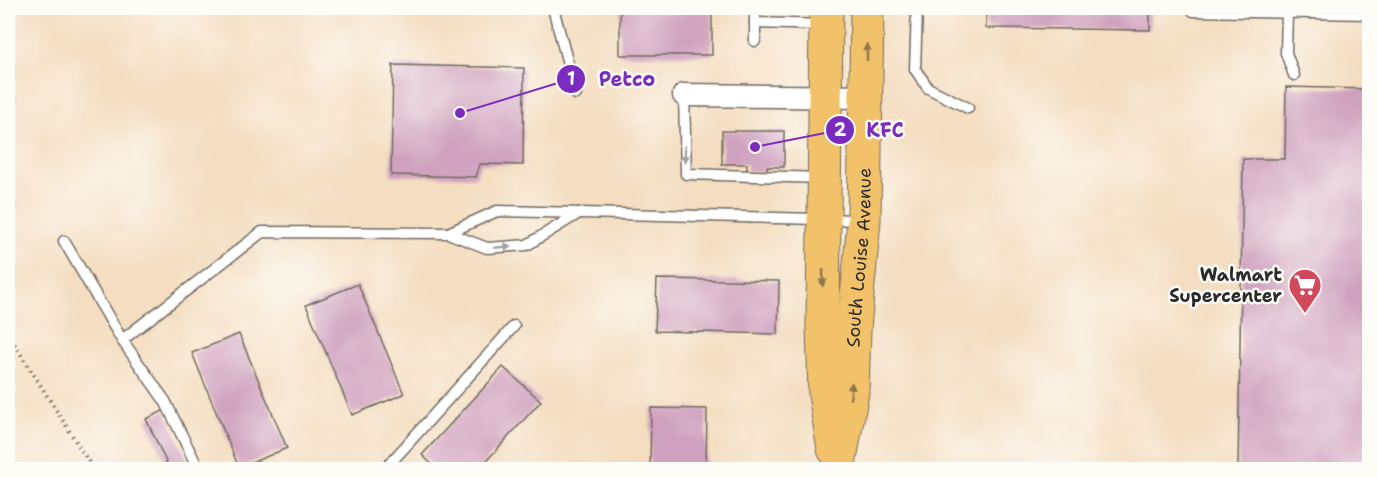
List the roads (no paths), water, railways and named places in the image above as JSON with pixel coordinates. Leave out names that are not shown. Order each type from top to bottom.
[{"type":"main road","name":"South Louise Avenue","points":[[838,470],[852,392],[854,328],[864,220],[867,8]]},
{"type":"main road","name":"South Louise Avenue","points":[[826,16],[825,394],[838,470]]},
{"type":"street","points":[[684,95],[867,97]]},
{"type":"lane","points":[[553,8],[576,94]]},
{"type":"lane","points":[[755,8],[755,41]]},
{"type":"lane","points":[[917,8],[915,69],[928,88],[968,108]]},
{"type":"lane","points":[[1191,8],[1193,11],[1287,13],[1312,10],[1370,14]]},
{"type":"lane","points":[[1287,13],[1287,53],[1294,75]]},
{"type":"lane","points":[[756,23],[826,16]]},
{"type":"lane","points":[[684,95],[686,174],[825,178]]},
{"type":"lane","points":[[448,233],[497,211],[864,220]]},
{"type":"lane","points":[[122,340],[262,232],[448,233],[487,248],[528,245],[579,213]]},
{"type":"lane","points":[[64,241],[122,340],[165,400],[199,470]]},
{"type":"lane","points":[[384,470],[514,326]]},
{"type":"place","name":"Petco","points":[[460,113]]},
{"type":"place","name":"KFC","points":[[755,147]]},
{"type":"place","name":"Walmart Supercenter","points":[[1305,314]]}]
